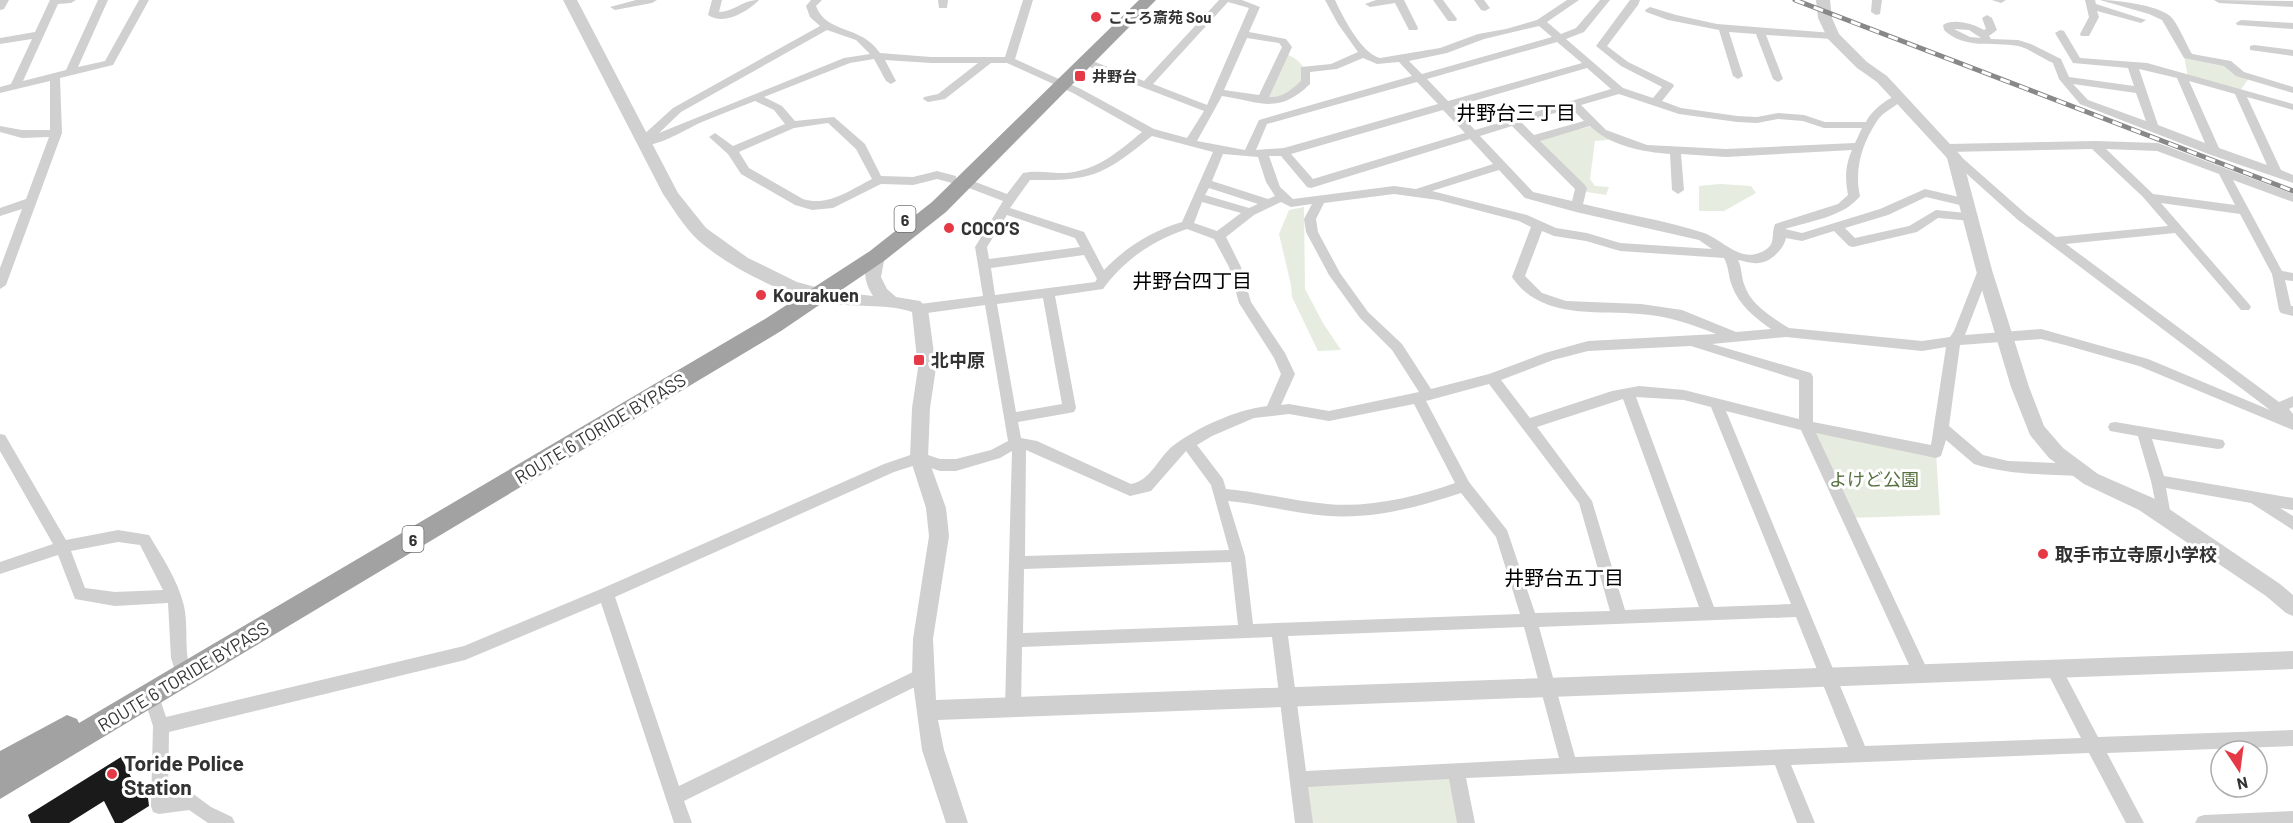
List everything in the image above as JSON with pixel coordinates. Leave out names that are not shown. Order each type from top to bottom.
[{"type":"highway","name":"ROUTE 6 TORIDE BYPASS","points":[[0,766],[181,669],[877,256],[930,214],[959,181],[1058,83],[1134,0]]},
{"type":"highway","name":"ROUTE 6 TORIDE BYPASS","points":[[1058,83],[1086,62],[1148,0]]},
{"type":"highway","name":"ROUTE 6 TORIDE BYPASS","points":[[811,294],[886,234],[959,181]]},
{"type":"highway","name":"ROUTE 6 TORIDE BYPASS","points":[[0,785],[151,695],[181,669]]},
{"type":"street","points":[[0,8],[4,0]]},
{"type":"street","points":[[15,87],[55,1],[71,0]]},
{"type":"street","points":[[71,72],[103,0]]},
{"type":"street","points":[[0,90],[109,63],[144,0]]},
{"type":"street","points":[[570,0],[671,194],[706,238],[766,273],[811,294],[914,305],[920,309],[1099,286],[1106,273],[1139,247],[1167,230],[1187,225],[1219,237],[1235,267],[1245,303],[1280,356],[1288,374],[1272,411]]},
{"type":"street","points":[[615,7],[652,0]]},
{"type":"street","points":[[717,0],[713,15],[733,14],[754,0]]},
{"type":"street","points":[[817,0],[811,6],[815,17],[826,27],[859,36],[879,56],[891,81]]},
{"type":"street","points":[[1009,60],[1028,0]]},
{"type":"street","points":[[1146,85],[1224,0]]},
{"type":"street","points":[[1190,143],[1210,110],[1255,7],[1231,0]]},
{"type":"street","points":[[1330,0],[1338,18],[1363,54],[1376,61],[1402,59],[1443,51],[1482,36],[1507,32],[1541,22],[1574,0]]},
{"type":"street","points":[[1370,4],[1397,0],[1413,28]]},
{"type":"street","points":[[1438,0],[1452,19]]},
{"type":"street","points":[[1249,154],[1263,122],[1559,38],[1580,30],[1605,0]]},
{"type":"street","points":[[1635,0],[1635,3],[1600,46],[1609,55],[1636,71],[1670,86],[1656,102]]},
{"type":"street","points":[[1823,0],[1825,18],[1833,36],[1862,65],[1882,79],[1951,153],[2022,217],[2293,419]]},
{"type":"street","points":[[1876,12],[1877,0]]},
{"type":"street","points":[[2105,0],[2153,12],[2166,18],[2188,56],[2227,63],[2240,74],[2293,90]]},
{"type":"street","points":[[2219,0],[2293,4]]},
{"type":"street","points":[[2090,3],[2141,20]]},
{"type":"street","points":[[2085,34],[2094,17],[2090,3]]},
{"type":"street","points":[[1650,10],[1695,24],[1723,28],[1833,36]]},
{"type":"street","points":[[1987,18],[1992,30],[1986,38],[2021,43],[2057,61],[2132,64],[2181,75],[2293,107]]},
{"type":"street","points":[[1541,22],[1619,90],[1679,111],[1707,117],[1757,120],[1778,116],[1804,118],[1824,124],[1870,125]]},
{"type":"street","points":[[2241,23],[2293,26]]},
{"type":"street","points":[[644,142],[677,110],[826,27]]},
{"type":"street","points":[[1723,28],[1738,76]]},
{"type":"street","points":[[1760,32],[1778,80]]},
{"type":"street","points":[[2060,33],[2077,61]]},
{"type":"street","points":[[1243,34],[1282,40],[1287,47],[1263,99]]},
{"type":"street","points":[[0,41],[38,35]]},
{"type":"street","points":[[2254,48],[2293,52]]},
{"type":"street","points":[[1218,93],[1272,102],[1285,101],[1306,82],[1305,69],[1333,67],[1363,54]]},
{"type":"street","points":[[644,142],[685,128],[848,60],[879,56],[931,60],[1009,60],[1058,83],[1150,132],[1219,150],[1249,154],[1284,152],[1589,64]]},
{"type":"street","points":[[1402,59],[1529,195],[1703,237],[1728,254],[1737,268],[1737,286],[1755,311],[1786,332]]},
{"type":"street","points":[[928,99],[941,97],[989,60]]},
{"type":"street","points":[[2057,61],[2064,79],[2074,94],[2084,102],[2293,179]]},
{"type":"street","points":[[1086,62],[1210,110]]},
{"type":"street","points":[[2132,64],[2154,129]]},
{"type":"street","points":[[2181,75],[2215,152]]},
{"type":"street","points":[[0,285],[56,133],[56,76]]},
{"type":"street","points":[[2064,79],[2140,90]]},
{"type":"street","points":[[1284,152],[1311,184],[1619,90]]},
{"type":"street","points":[[2239,92],[2277,174]]},
{"type":"street","points":[[755,97],[778,108],[792,125]]},
{"type":"street","points":[[1263,153],[1270,178],[1280,198],[1290,203],[1394,190],[1438,196],[1523,218],[1554,232],[1587,237],[1620,247],[1728,254],[1758,259],[1771,252],[1780,241],[1779,227],[1842,207],[1854,196],[1851,182],[1852,163],[1859,146],[1873,118],[1900,97]]},
{"type":"street","points":[[1574,105],[1602,132],[1646,149],[1726,153],[1859,146]]},
{"type":"street","points":[[732,151],[792,125],[830,119],[861,147],[877,179],[880,180]]},
{"type":"street","points":[[1514,122],[1581,188],[1576,208]]},
{"type":"street","points":[[1533,139],[1592,122]]},
{"type":"street","points":[[0,129],[22,134],[56,133]]},
{"type":"street","points":[[1013,707],[1020,452],[1015,443],[1010,418],[992,300],[981,247],[1008,205],[1017,186],[1027,176],[1063,176],[1091,172],[1113,160],[1150,132]]},
{"type":"street","points":[[715,137],[732,151],[745,171],[800,202],[812,206],[829,205],[880,180],[913,181],[937,175],[959,181],[1008,205],[1080,235],[1103,279]]},
{"type":"street","points":[[1951,153],[2095,145],[2158,147],[2293,199]]},
{"type":"street","points":[[2095,145],[2149,197],[2245,307]]},
{"type":"street","points":[[1187,225],[1201,198],[1219,150]]},
{"type":"street","points":[[1675,152],[1678,190]]},
{"type":"street","points":[[1951,153],[1970,210],[1983,270],[2036,430],[2056,453],[2091,479],[2146,504],[2272,590],[2293,607]]},
{"type":"street","points":[[1416,193],[1502,165]]},
{"type":"street","points":[[2223,171],[2278,274],[2285,310],[2293,311]]},
{"type":"street","points":[[1206,183],[1268,203]]},
{"type":"street","points":[[1779,232],[1802,237],[1884,212],[1925,193],[1970,210]]},
{"type":"street","points":[[1523,218],[1529,195]]},
{"type":"street","points":[[2149,197],[2243,210]]},
{"type":"street","points":[[1201,198],[1250,212]]},
{"type":"street","points":[[1219,237],[1250,212],[1280,198]]},
{"type":"street","points":[[1320,200],[1310,219],[1312,232],[1335,275],[1365,315],[1397,347],[1464,486],[1502,534],[1530,621],[1569,765]]},
{"type":"street","points":[[0,212],[30,202]]},
{"type":"street","points":[[1837,227],[1853,243],[1913,229],[1936,214],[1970,210]]},
{"type":"street","points":[[1538,225],[1518,277],[1538,296],[1565,306],[1641,309],[1682,315],[1734,337]]},
{"type":"street","points":[[2054,241],[2178,229]]},
{"type":"street","points":[[985,264],[1089,250]]},
{"type":"street","points":[[877,256],[872,269],[873,282],[879,293],[892,303]]},
{"type":"street","points":[[1529,424],[1612,396],[1639,391],[1684,395],[1806,426],[1936,452],[1943,429],[1947,371],[1954,341],[1960,333],[1983,270]]},
{"type":"street","points":[[2278,274],[2293,277]]},
{"type":"street","points":[[1010,418],[1069,408],[1048,294]]},
{"type":"street","points":[[920,309],[927,368],[921,408],[919,458],[939,522],[939,536],[923,639],[926,710],[933,750],[957,823]]},
{"type":"street","points":[[161,726],[465,653],[606,594],[889,468],[919,458],[940,465],[956,465],[995,454],[1015,443],[1032,445],[1050,451],[1130,490],[1146,487],[1177,450],[1207,432],[1254,413],[1289,408],[1329,416],[1423,397],[1492,378],[1550,356],[1588,346],[1685,341],[1786,332],[1922,346],[2041,334],[2143,362],[2293,425]]},
{"type":"street","points":[[1685,341],[1806,377],[1806,426],[1921,673]]},
{"type":"street","points":[[1492,378],[1585,501],[1620,618]]},
{"type":"street","points":[[1628,393],[1709,615]]},
{"type":"street","points":[[2277,409],[2293,400]]},
{"type":"street","points":[[1716,402],[1860,754]]},
{"type":"street","points":[[2115,427],[2218,444]]},
{"type":"street","points":[[1943,429],[1979,460],[2008,467],[2080,470]]},
{"type":"street","points":[[2144,433],[2158,481],[2164,516]]},
{"type":"street","points":[[0,439],[62,547],[80,594],[115,599],[173,596]]},
{"type":"street","points":[[1188,444],[1218,483],[1219,494],[1238,556],[1246,631]]},
{"type":"street","points":[[2158,481],[2293,504]]},
{"type":"street","points":[[1219,494],[1330,510],[1361,509],[1431,498],[1464,486]]},
{"type":"street","points":[[2254,497],[2293,524]]},
{"type":"street","points":[[0,568],[62,547],[118,536],[144,539],[177,608],[181,669]]},
{"type":"street","points":[[1016,563],[1238,556]]},
{"type":"street","points":[[606,594],[683,823]]},
{"type":"street","points":[[1016,640],[1801,610]]},
{"type":"street","points":[[1278,630],[1304,823]]},
{"type":"street","points":[[926,710],[2293,660]]},
{"type":"street","points":[[2053,668],[2135,823]]},
{"type":"street","points":[[674,797],[924,675]]},
{"type":"street","points":[[151,695],[161,726],[159,806],[192,801],[205,813],[226,823]]},
{"type":"street","points":[[1298,779],[1569,765],[2293,738]]},
{"type":"street","points":[[1780,757],[1806,823]]},
{"type":"street","points":[[1456,770],[1466,823]]},
{"type":"street","points":[[2204,823],[2293,819]]},
{"type":"green space","points":[[2183,51],[2230,65],[2250,77],[2239,92],[2188,77]]},
{"type":"green space","points":[[1286,54],[1301,64],[1308,80],[1285,101],[1263,99]]},
{"type":"green space","points":[[1592,126],[1627,138],[1595,141],[1590,179],[1595,186],[1609,187],[1606,195],[1587,192],[1538,140]]},
{"type":"green space","points":[[1720,184],[1751,186],[1756,193],[1724,211],[1699,211],[1699,186]]},
{"type":"green space","points":[[1304,207],[1305,289],[1341,350],[1318,351],[1292,297],[1279,234],[1289,210]]},
{"type":"green space","name":"よけど公園","points":[[1806,426],[1936,452],[1940,515],[1849,518]]},
{"type":"green space","points":[[1456,770],[1466,823],[1304,823],[1298,779]]},
{"type":"building","name":"Toride Police Station","points":[[121,757],[140,795],[147,790],[149,806],[122,823],[115,823],[104,801],[69,823],[31,823],[28,815]]},
{"type":"railway","points":[[1795,0],[2293,191]]},
{"type":"place","name":"こころ斎苑 Sou","points":[[1096,17]]},
{"type":"place","name":"井野台","points":[[1080,76]]},
{"type":"place","name":"COCO’S","points":[[949,228]]},
{"type":"place","name":"Kourakuen","points":[[761,295]]},
{"type":"place","name":"北中原","points":[[919,360]]},
{"type":"place","name":"取手市立寺原小学校","points":[[2043,554]]},
{"type":"place","name":"Toride Police Station","points":[[112,774]]},
{"type":"district","name":"井野台三丁目","points":[[1516,112]]},
{"type":"district","name":"井野台四丁目","points":[[1192,280]]},
{"type":"district","name":"井野台五丁目","points":[[1564,577]]}]
